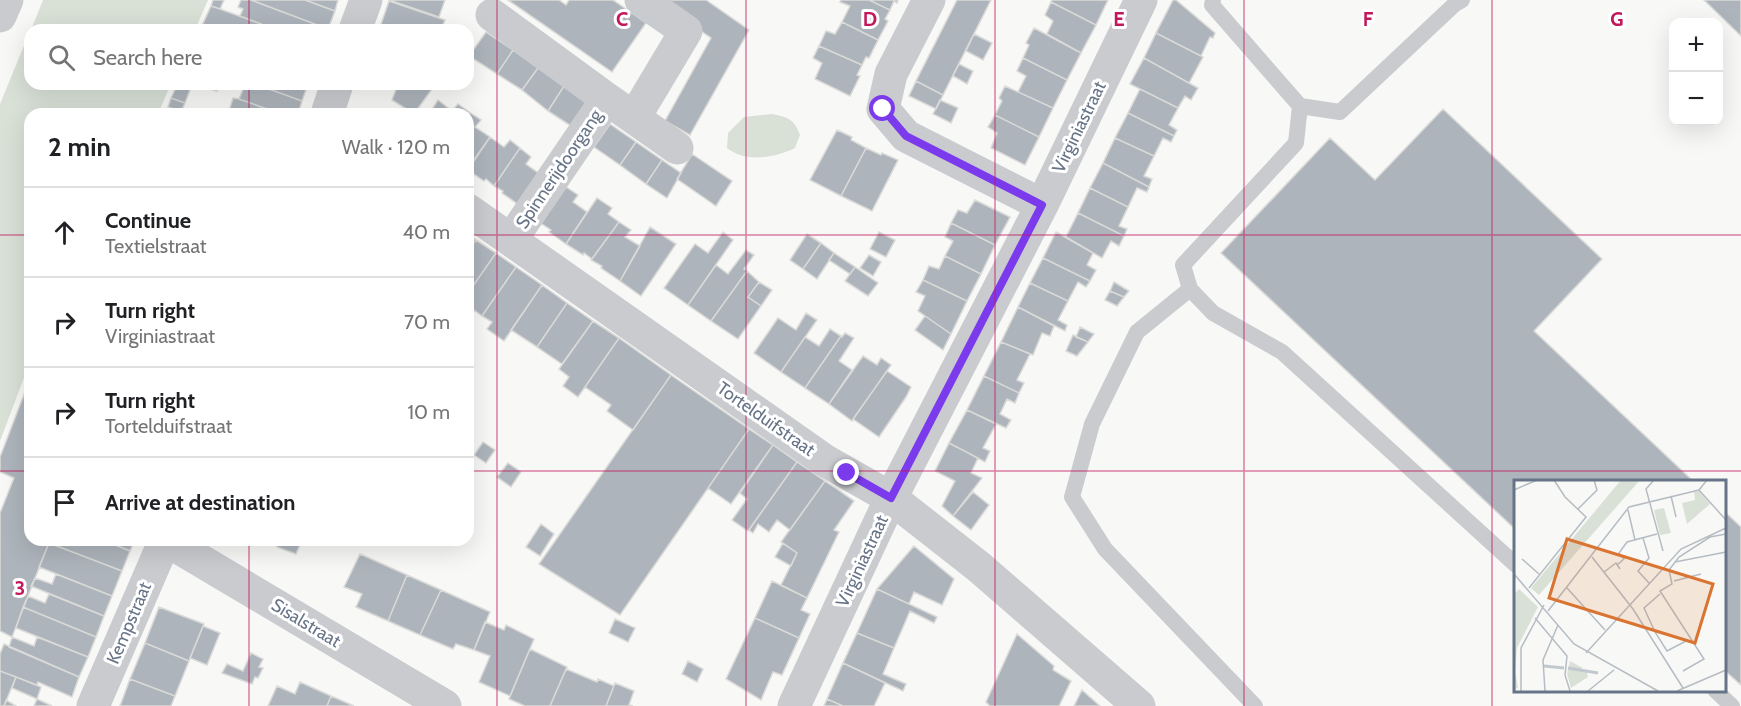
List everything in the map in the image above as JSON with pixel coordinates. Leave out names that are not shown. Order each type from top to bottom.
[{"type":"street","points":[[0,16],[7,0]]},
{"type":"street","points":[[358,24],[366,0]]},
{"type":"street","points":[[634,118],[686,31],[641,0]]},
{"type":"street","points":[[929,0],[891,74],[883,109],[906,136],[1042,205]]},
{"type":"street","name":"Virginiastraat","points":[[794,706],[891,498],[1042,205],[1141,0]]},
{"type":"street","name":"Spinnerijdoorgang","points":[[492,15],[676,148]]},
{"type":"street","name":"Spinnerijdoorgang","points":[[511,240],[607,99]]},
{"type":"street","name":"Tortelduifstraat","points":[[474,214],[824,460],[891,498],[979,567],[1139,706]]},
{"type":"street","name":"Kempstraat","points":[[93,706],[163,546]]},
{"type":"street","name":"Sisalstraat","points":[[176,546],[445,706]]},
{"type":"lane","points":[[1213,0],[1212,5],[1300,106],[1340,112],[1462,0]]},
{"type":"lane","points":[[1300,106],[1296,143],[1183,265],[1190,289],[1213,313],[1282,352],[1514,563]]},
{"type":"lane","points":[[1190,289],[1137,332],[1092,424],[1072,496],[1105,549],[1255,706]]},
{"type":"lane","points":[[1716,691],[1732,706]]},
{"type":"shaded area","points":[[43,0],[208,0],[198,24],[33,24]]},
{"type":"shaded area","points":[[24,46],[24,90],[168,90],[161,108],[24,108],[24,378],[0,441],[0,104]]},
{"type":"shaded area","points":[[772,114],[786,118],[796,125],[800,135],[795,148],[769,156],[751,157],[734,153],[727,148],[728,133],[744,117]]},
{"type":"building","points":[[213,0],[224,0],[220,9],[211,6]]},
{"type":"building","points":[[241,0],[251,0],[315,24],[261,24],[240,16],[243,9],[238,7]]},
{"type":"building","points":[[251,0],[305,0],[335,11],[330,24],[315,24]]},
{"type":"building","points":[[305,0],[338,0],[335,11]]},
{"type":"building","points":[[389,0],[445,0],[439,17]]},
{"type":"building","points":[[508,0],[559,0],[566,5],[569,0],[613,0],[646,23],[612,72]]},
{"type":"building","points":[[656,0],[706,0],[749,30],[690,135],[665,121],[711,38]]},
{"type":"building","points":[[841,0],[869,0],[890,10],[885,19],[888,21],[878,40],[842,22],[850,6],[840,2]]},
{"type":"building","points":[[869,0],[898,0],[897,3],[894,1],[890,10]]},
{"type":"building","points":[[957,0],[991,0],[943,95],[916,81]]},
{"type":"building","points":[[1052,0],[1108,0],[1096,25],[1051,2]]},
{"type":"building","points":[[1173,0],[1176,0],[1215,33],[1213,38],[1210,37],[1201,56],[1156,33]]},
{"type":"building","points":[[1704,0],[1741,0],[1741,36],[1723,18]]},
{"type":"building","points":[[389,1],[445,20],[443,24],[381,24]]},
{"type":"building","points":[[1051,2],[1096,25],[1081,53],[1047,34],[1053,21],[1045,15]]},
{"type":"building","points":[[211,6],[261,24],[203,24]]},
{"type":"building","points":[[842,22],[878,40],[869,58],[866,57],[862,65],[819,46],[826,31],[835,34]]},
{"type":"building","points":[[1034,28],[1081,53],[1067,80],[1023,58],[1029,45],[1026,43]]},
{"type":"building","points":[[486,32],[513,50],[497,74],[474,59],[474,49]]},
{"type":"building","points":[[1156,33],[1203,57],[1189,83],[1144,58]]},
{"type":"building","points":[[974,34],[992,43],[983,60],[966,51]]},
{"type":"building","points":[[819,46],[862,65],[857,75],[860,76],[850,96],[815,79],[822,63],[813,58]]},
{"type":"building","points":[[513,50],[538,68],[522,90],[497,74]]},
{"type":"building","points":[[1023,58],[1067,80],[1053,108],[1018,92],[1026,76],[1017,71]]},
{"type":"building","points":[[1144,58],[1198,88],[1191,100],[1185,96],[1178,108],[1130,84]]},
{"type":"building","points":[[959,64],[973,71],[967,84],[953,76]]},
{"type":"building","points":[[538,68],[564,86],[548,111],[522,90]]},
{"type":"building","points":[[916,81],[943,95],[936,109],[909,96]]},
{"type":"building","points":[[564,86],[590,104],[574,128],[548,111]]},
{"type":"building","points":[[1005,86],[1053,108],[1039,137],[995,115],[1002,101],[999,98]]},
{"type":"building","points":[[1140,89],[1178,108],[1169,125],[1177,130],[1174,136],[1128,113]]},
{"type":"building","points":[[175,90],[190,90],[185,103],[171,98]]},
{"type":"building","points":[[243,90],[272,90],[302,101],[300,108],[264,108],[239,99]]},
{"type":"building","points":[[272,90],[306,90],[302,101]]},
{"type":"building","points":[[396,90],[431,90],[418,108],[405,108],[392,100]]},
{"type":"building","points":[[171,98],[185,103],[183,108],[168,107]]},
{"type":"building","points":[[233,98],[264,108],[230,108]]},
{"type":"building","points":[[438,100],[448,108],[433,108]]},
{"type":"building","points":[[940,100],[958,108],[951,123],[933,114]]},
{"type":"building","points":[[1443,109],[1602,259],[1534,331],[1692,480],[1514,480],[1514,528],[1221,253],[1330,138],[1375,180]]},
{"type":"building","points":[[1128,113],[1174,136],[1171,142],[1163,138],[1154,156],[1115,138]]},
{"type":"building","points":[[474,115],[481,120],[475,127],[490,137],[474,160]]},
{"type":"building","points":[[995,115],[1039,137],[1025,165],[991,148],[997,133],[988,127]]},
{"type":"building","points":[[610,124],[636,142],[620,165],[594,147]]},
{"type":"building","points":[[837,130],[852,137],[851,140],[866,148],[841,196],[810,180]]},
{"type":"building","points":[[490,137],[504,147],[510,140],[520,148],[494,186],[486,179],[484,181],[474,174],[474,161]]},
{"type":"building","points":[[1115,138],[1154,156],[1144,176],[1152,179],[1149,187],[1103,163]]},
{"type":"building","points":[[636,142],[662,160],[646,184],[620,165]]},
{"type":"building","points":[[520,148],[531,157],[526,164],[541,175],[519,205],[494,186]]},
{"type":"building","points":[[866,148],[898,160],[872,211],[841,196]]},
{"type":"building","points":[[692,154],[732,181],[716,206],[677,179]]},
{"type":"building","points":[[662,160],[681,173],[667,198],[646,184]]},
{"type":"building","points":[[1103,163],[1149,187],[1147,192],[1137,188],[1128,207],[1090,188]]},
{"type":"building","points":[[566,187],[578,195],[573,202],[587,212],[566,244],[549,232],[551,230],[540,225]]},
{"type":"building","points":[[1090,188],[1128,207],[1119,226],[1127,229],[1124,236],[1078,213]]},
{"type":"building","points":[[597,198],[612,208],[608,214],[619,222],[592,259],[566,244]]},
{"type":"building","points":[[975,200],[1010,217],[995,245],[951,223],[958,210],[967,213]]},
{"type":"building","points":[[1078,213],[1124,236],[1119,246],[1111,241],[1102,258],[1066,237]]},
{"type":"building","points":[[619,222],[631,230],[625,237],[640,246],[620,281],[591,260]]},
{"type":"building","points":[[951,223],[995,245],[981,274],[945,256],[953,241],[945,237]]},
{"type":"building","points":[[650,227],[676,244],[641,296],[620,281]]},
{"type":"building","points":[[723,232],[733,240],[688,305],[664,288],[695,244],[708,253]]},
{"type":"building","points":[[879,232],[895,240],[886,257],[870,249]]},
{"type":"building","points":[[1056,232],[1093,253],[1087,265],[1096,270],[1090,281],[1043,258]]},
{"type":"building","points":[[807,234],[821,243],[803,269],[790,260]]},
{"type":"building","points":[[476,240],[496,253],[474,284],[474,243]]},
{"type":"building","points":[[821,243],[834,253],[817,279],[803,269]]},
{"type":"building","points":[[746,250],[754,255],[744,269],[747,271],[711,321],[688,305],[716,265],[728,274]]},
{"type":"building","points":[[496,253],[516,267],[482,316],[474,310],[474,284]]},
{"type":"building","points":[[834,253],[855,267],[850,274],[829,260]]},
{"type":"building","points":[[869,255],[881,262],[873,276],[860,268]]},
{"type":"building","points":[[945,256],[981,274],[967,301],[923,280],[929,266],[939,269]]},
{"type":"building","points":[[1043,258],[1090,281],[1086,287],[1078,282],[1068,301],[1030,283]]},
{"type":"building","points":[[516,267],[542,285],[504,341],[487,329],[492,322],[482,316]]},
{"type":"building","points":[[855,267],[878,283],[868,296],[845,281]]},
{"type":"building","points":[[747,271],[759,282],[748,297],[761,306],[738,339],[711,321]]},
{"type":"building","points":[[923,280],[967,301],[951,334],[918,311],[925,296],[916,292]]},
{"type":"building","points":[[759,282],[772,290],[761,306],[748,297]]},
{"type":"building","points":[[1114,282],[1129,291],[1124,297],[1110,291]]},
{"type":"building","points":[[1030,283],[1068,301],[1058,320],[1067,325],[1065,331],[1018,307]]},
{"type":"building","points":[[542,285],[567,303],[537,347],[511,330]]},
{"type":"building","points":[[1110,291],[1124,297],[1117,306],[1105,300]]},
{"type":"building","points":[[567,303],[593,321],[562,364],[537,347]]},
{"type":"building","points":[[1018,307],[1054,326],[1050,336],[1042,333],[1033,355],[1001,342]]},
{"type":"building","points":[[806,313],[817,320],[781,372],[754,353],[778,318],[796,330]]},
{"type":"building","points":[[925,316],[951,334],[943,350],[915,330]]},
{"type":"building","points":[[593,321],[619,338],[578,397],[563,386],[569,377],[559,369]]},
{"type":"building","points":[[1080,327],[1094,334],[1088,342],[1076,337]]},
{"type":"building","points":[[830,329],[841,336],[805,388],[781,372],[805,337],[819,346]]},
{"type":"building","points":[[845,333],[854,338],[839,361],[852,370],[829,404],[805,388]]},
{"type":"building","points":[[1073,335],[1088,342],[1077,356],[1066,351]]},
{"type":"building","points":[[619,338],[671,375],[633,430],[607,411],[611,405],[585,387]]},
{"type":"building","points":[[1001,342],[1030,354],[1017,380],[1024,383],[1019,393],[984,376]]},
{"type":"building","points":[[863,356],[877,365],[881,358],[891,365],[852,421],[829,404]]},
{"type":"building","points":[[887,371],[911,387],[879,437],[853,419]]},
{"type":"building","points":[[671,375],[749,429],[620,615],[539,564]]},
{"type":"building","points":[[984,376],[1019,393],[1015,403],[1007,399],[1000,414],[1011,420],[1006,428],[967,410]]},
{"type":"building","points":[[24,395],[24,546],[48,546],[12,637],[0,631],[0,513],[14,478],[0,472],[0,457]]},
{"type":"building","points":[[967,410],[996,424],[983,448],[990,451],[985,462],[949,443]]},
{"type":"building","points":[[749,429],[773,445],[731,504],[708,488]]},
{"type":"building","points":[[483,442],[495,450],[486,463],[474,455]]},
{"type":"building","points":[[949,443],[978,458],[971,473],[982,478],[953,516],[942,506],[955,481],[935,471]]},
{"type":"building","points":[[773,445],[797,462],[748,531],[732,520],[747,499],[740,493]]},
{"type":"building","points":[[797,462],[825,481],[790,530],[777,520],[769,532],[758,524],[753,533],[749,530]]},
{"type":"building","points":[[508,463],[521,472],[511,487],[497,477]]},
{"type":"building","points":[[825,481],[854,501],[834,530],[839,532],[807,598],[781,585],[797,553],[781,542]]},
{"type":"building","points":[[973,492],[989,505],[971,530],[953,516]]},
{"type":"building","points":[[1726,513],[1741,527],[1741,685],[1726,672]]},
{"type":"building","points":[[541,524],[554,534],[540,556],[526,547]]},
{"type":"building","points":[[783,543],[797,553],[791,566],[775,557]]},
{"type":"building","points":[[48,546],[57,546],[122,571],[112,596],[39,567]]},
{"type":"building","points":[[57,546],[118,546],[130,551],[122,571]]},
{"type":"building","points":[[118,546],[132,546],[130,551]]},
{"type":"building","points":[[277,546],[299,546],[296,554]]},
{"type":"building","points":[[914,546],[954,579],[942,605],[914,592],[909,604],[877,589]]},
{"type":"building","points":[[360,554],[407,575],[388,621],[356,607],[362,594],[344,587]]},
{"type":"building","points":[[56,574],[112,596],[104,616],[31,586],[35,578],[52,584]]},
{"type":"building","points":[[407,575],[441,590],[420,635],[388,621]]},
{"type":"building","points":[[772,581],[807,598],[801,610],[810,614],[799,638],[755,618]]},
{"type":"building","points":[[877,589],[937,617],[934,623],[910,611],[894,648],[857,633]]},
{"type":"building","points":[[441,590],[490,612],[474,650],[456,644],[453,649],[420,635]]},
{"type":"building","points":[[49,594],[104,616],[96,637],[23,607],[28,596],[45,603]]},
{"type":"building","points":[[23,607],[96,637],[88,657],[16,628]]},
{"type":"building","points":[[159,607],[204,624],[189,661],[145,643]]},
{"type":"building","points":[[755,618],[799,638],[782,675],[773,672],[761,700],[726,679]]},
{"type":"building","points":[[615,619],[635,628],[628,642],[609,633]]},
{"type":"building","points":[[485,622],[504,630],[506,625],[534,639],[510,696],[479,682],[490,656],[474,650]]},
{"type":"building","points":[[203,626],[220,633],[207,665],[190,658]]},
{"type":"building","points":[[857,633],[894,648],[883,674],[906,684],[903,691],[843,663]]},
{"type":"building","points":[[1017,634],[1054,666],[1053,670],[1071,681],[1059,706],[990,706],[986,702]]},
{"type":"building","points":[[12,637],[34,646],[37,637],[88,657],[79,677],[9,647]]},
{"type":"building","points":[[145,643],[189,661],[175,696],[130,679]]},
{"type":"building","points":[[4,644],[79,677],[72,697],[38,682],[37,685],[0,671],[0,654]]},
{"type":"building","points":[[530,649],[567,667],[550,706],[525,706],[509,699]]},
{"type":"building","points":[[251,653],[263,659],[259,667],[263,668],[252,684],[222,673],[227,664],[243,671]]},
{"type":"building","points":[[688,661],[703,669],[697,682],[682,674]]},
{"type":"building","points":[[843,663],[885,683],[874,706],[843,706],[827,699]]},
{"type":"building","points":[[566,669],[597,682],[598,679],[614,686],[606,706],[550,706]]},
{"type":"building","points":[[0,671],[16,677],[4,706],[0,706]]},
{"type":"building","points":[[16,677],[41,687],[37,699],[12,688]]},
{"type":"building","points":[[130,679],[175,696],[171,706],[120,706]]},
{"type":"building","points":[[300,682],[331,696],[327,706],[268,706],[277,686],[295,694]]},
{"type":"building","points":[[615,683],[634,691],[629,705],[633,706],[606,706]]},
{"type":"building","points":[[1082,690],[1100,706],[1074,706]]},
{"type":"building","points":[[331,696],[354,706],[327,706]]},
{"type":"building","points":[[37,699],[52,706],[34,706]]},
{"type":"building","points":[[827,699],[843,706],[824,706]]},
{"type":"building","points":[[6,700],[16,706],[4,706]]},
{"type":"route","points":[[847,473],[891,498],[1042,205],[906,136],[883,109]]}]
